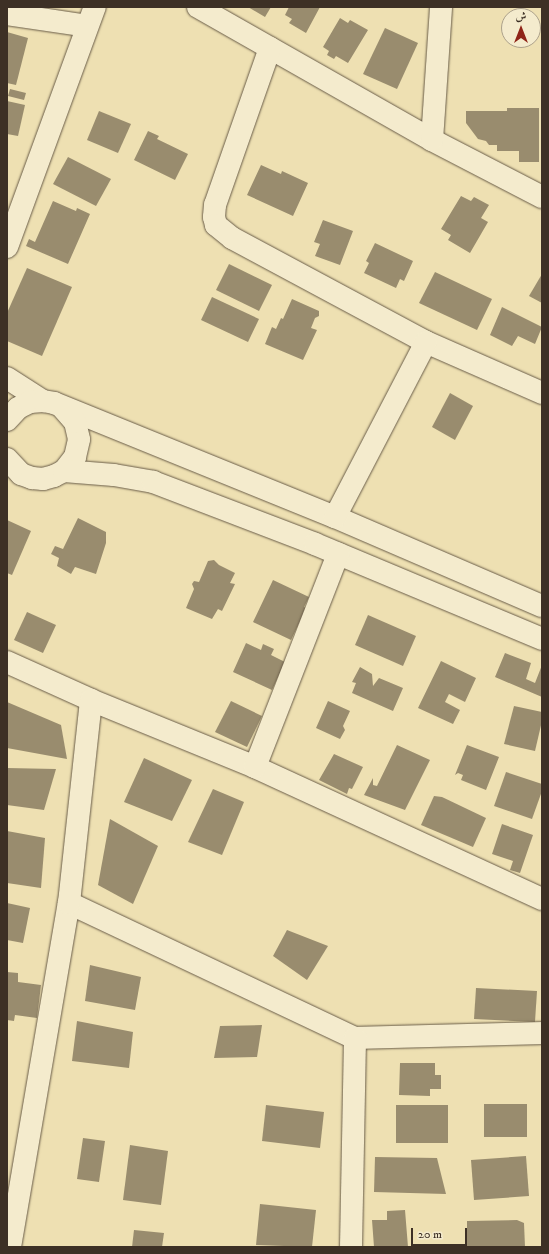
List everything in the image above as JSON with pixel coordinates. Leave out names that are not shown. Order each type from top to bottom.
[{"type":"street","points":[[198,7],[432,140],[542,198]]},
{"type":"street","points":[[432,140],[440,7]]},
{"type":"street","points":[[7,14],[91,16],[9,235]]},
{"type":"street","points":[[270,48],[215,205],[214,217],[216,225],[232,238],[426,342],[542,393]]},
{"type":"street","points":[[335,518],[426,342]]},
{"type":"street","points":[[7,378],[53,405],[75,422],[79,439],[75,457],[64,471],[54,476],[43,479],[32,478],[12,470]]},
{"type":"street","points":[[7,419],[18,408],[30,402],[53,405],[335,518],[542,606]]},
{"type":"street","points":[[64,471],[114,475],[153,482],[338,554],[542,639]]},
{"type":"street","points":[[255,767],[338,554]]},
{"type":"street","points":[[7,662],[91,700],[255,767],[542,899]]},
{"type":"street","points":[[10,1247],[69,903],[91,700]]},
{"type":"street","points":[[69,903],[355,1038],[542,1033]]},
{"type":"street","points":[[351,1247],[355,1038]]},
{"type":"building","points":[[248,7],[271,7],[265,17]]},
{"type":"building","points":[[289,7],[320,7],[306,33],[289,23],[292,19],[285,15]]},
{"type":"building","points":[[340,18],[348,23],[350,20],[368,30],[348,63],[336,56],[334,59],[327,55],[329,51],[323,47]]},
{"type":"building","points":[[385,28],[418,43],[397,89],[363,74]]},
{"type":"building","points":[[7,32],[28,38],[16,85],[7,83]]},
{"type":"building","points":[[10,89],[26,93],[24,100],[8,96]]},
{"type":"building","points":[[7,101],[25,105],[18,136],[7,134]]},
{"type":"building","points":[[507,108],[539,108],[539,162],[519,162],[519,151],[497,151],[497,145],[489,145],[486,141],[478,139],[466,123],[466,111],[507,111]]},
{"type":"building","points":[[99,111],[131,124],[118,153],[87,140]]},
{"type":"building","points":[[148,131],[159,136],[157,139],[188,154],[175,180],[134,160]]},
{"type":"building","points":[[68,157],[111,179],[96,206],[53,184]]},
{"type":"building","points":[[261,165],[281,174],[282,171],[308,183],[293,216],[247,195]]},
{"type":"building","points":[[461,196],[471,201],[474,197],[489,205],[481,218],[488,222],[470,253],[448,240],[451,235],[441,229]]},
{"type":"building","points":[[53,201],[76,211],[77,208],[90,214],[68,264],[26,246],[29,239],[35,242]]},
{"type":"building","points":[[323,220],[353,231],[340,265],[315,256],[320,244],[314,242]]},
{"type":"building","points":[[375,243],[413,261],[404,281],[400,279],[396,288],[364,273],[369,263],[366,261]]},
{"type":"building","points":[[229,264],[272,285],[259,311],[216,290]]},
{"type":"building","points":[[27,268],[72,287],[42,356],[7,341],[7,313]]},
{"type":"building","points":[[435,272],[492,299],[477,330],[419,303]]},
{"type":"building","points":[[542,274],[542,303],[529,296]]},
{"type":"building","points":[[212,297],[259,319],[248,342],[201,320]]},
{"type":"building","points":[[292,299],[319,311],[319,316],[315,318],[311,328],[317,330],[303,360],[265,344],[272,327],[276,329],[281,318],[283,319]]},
{"type":"building","points":[[502,307],[542,327],[535,344],[518,336],[512,346],[490,335]]},
{"type":"building","points":[[450,393],[473,406],[455,440],[432,427]]},
{"type":"building","points":[[78,518],[106,532],[106,543],[96,574],[75,567],[71,574],[57,566],[59,558],[51,554],[55,546],[63,549]]},
{"type":"building","points":[[7,520],[31,531],[12,575],[7,573]]},
{"type":"building","points":[[214,560],[219,565],[235,573],[230,583],[235,584],[222,611],[218,609],[212,619],[186,608],[194,589],[192,584],[194,581],[199,582],[208,561]]},
{"type":"building","points":[[273,580],[309,597],[304,607],[315,613],[301,619],[291,640],[253,622]]},
{"type":"building","points":[[27,612],[56,625],[43,653],[14,640]]},
{"type":"building","points":[[368,615],[416,636],[403,666],[355,645]]},
{"type":"building","points":[[246,643],[261,650],[263,644],[274,649],[271,655],[285,662],[272,690],[233,672]]},
{"type":"building","points":[[505,653],[531,663],[526,679],[535,683],[542,665],[542,697],[495,677]]},
{"type":"building","points":[[441,661],[476,678],[465,702],[449,694],[445,702],[460,710],[453,724],[418,708]]},
{"type":"building","points":[[360,667],[372,674],[373,686],[379,678],[403,688],[393,711],[352,693],[356,683],[352,682]]},
{"type":"building","points":[[231,701],[262,716],[247,747],[215,732]]},
{"type":"building","points":[[328,701],[350,711],[343,726],[345,730],[340,739],[316,728]]},
{"type":"building","points":[[7,702],[61,725],[67,759],[7,748]]},
{"type":"building","points":[[514,706],[542,712],[542,721],[535,751],[504,744]]},
{"type":"building","points":[[397,745],[430,760],[405,810],[364,795],[373,778],[373,785],[377,786]]},
{"type":"building","points":[[467,745],[499,757],[486,790],[461,780],[463,775],[458,773],[455,775]]},
{"type":"building","points":[[334,754],[363,767],[352,789],[349,788],[347,794],[319,780]]},
{"type":"building","points":[[144,758],[192,780],[172,821],[124,802]]},
{"type":"building","points":[[7,768],[56,769],[44,810],[7,805]]},
{"type":"building","points":[[506,772],[542,784],[542,791],[532,819],[494,806]]},
{"type":"building","points":[[213,789],[244,802],[222,855],[188,842]]},
{"type":"building","points":[[434,796],[442,797],[486,818],[473,847],[421,825]]},
{"type":"building","points":[[110,819],[158,846],[133,904],[98,885]]},
{"type":"building","points":[[502,824],[533,835],[520,873],[510,870],[513,861],[492,854]]},
{"type":"building","points":[[7,831],[45,838],[41,888],[7,883]]},
{"type":"building","points":[[7,903],[30,908],[23,943],[7,940]]},
{"type":"building","points":[[287,930],[328,946],[307,980],[273,956]]},
{"type":"building","points":[[90,965],[141,977],[135,1010],[85,1001]]},
{"type":"building","points":[[7,972],[18,973],[18,982],[41,985],[37,1018],[15,1015],[14,1021],[7,1020]]},
{"type":"building","points":[[476,988],[537,991],[535,1022],[474,1019]]},
{"type":"building","points":[[77,1021],[133,1032],[129,1068],[72,1061]]},
{"type":"building","points":[[262,1025],[257,1057],[214,1058],[220,1026]]},
{"type":"building","points":[[400,1063],[435,1063],[435,1075],[441,1075],[441,1089],[430,1089],[430,1096],[399,1095]]},
{"type":"building","points":[[484,1104],[527,1104],[527,1137],[484,1137]]},
{"type":"building","points":[[266,1105],[324,1112],[320,1148],[262,1141]]},
{"type":"building","points":[[396,1105],[448,1105],[448,1143],[396,1143]]},
{"type":"building","points":[[83,1138],[105,1141],[99,1182],[77,1179]]},
{"type":"building","points":[[130,1145],[168,1151],[161,1205],[123,1200]]},
{"type":"building","points":[[526,1156],[529,1196],[474,1200],[471,1160]]},
{"type":"building","points":[[375,1157],[437,1158],[446,1194],[374,1192]]},
{"type":"building","points":[[260,1204],[316,1210],[312,1247],[256,1245]]},
{"type":"building","points":[[405,1210],[408,1247],[374,1247],[372,1220],[387,1220],[387,1211]]},
{"type":"building","points":[[517,1220],[524,1223],[525,1247],[467,1247],[467,1221]]},
{"type":"building","points":[[134,1230],[164,1233],[162,1247],[132,1247]]}]
